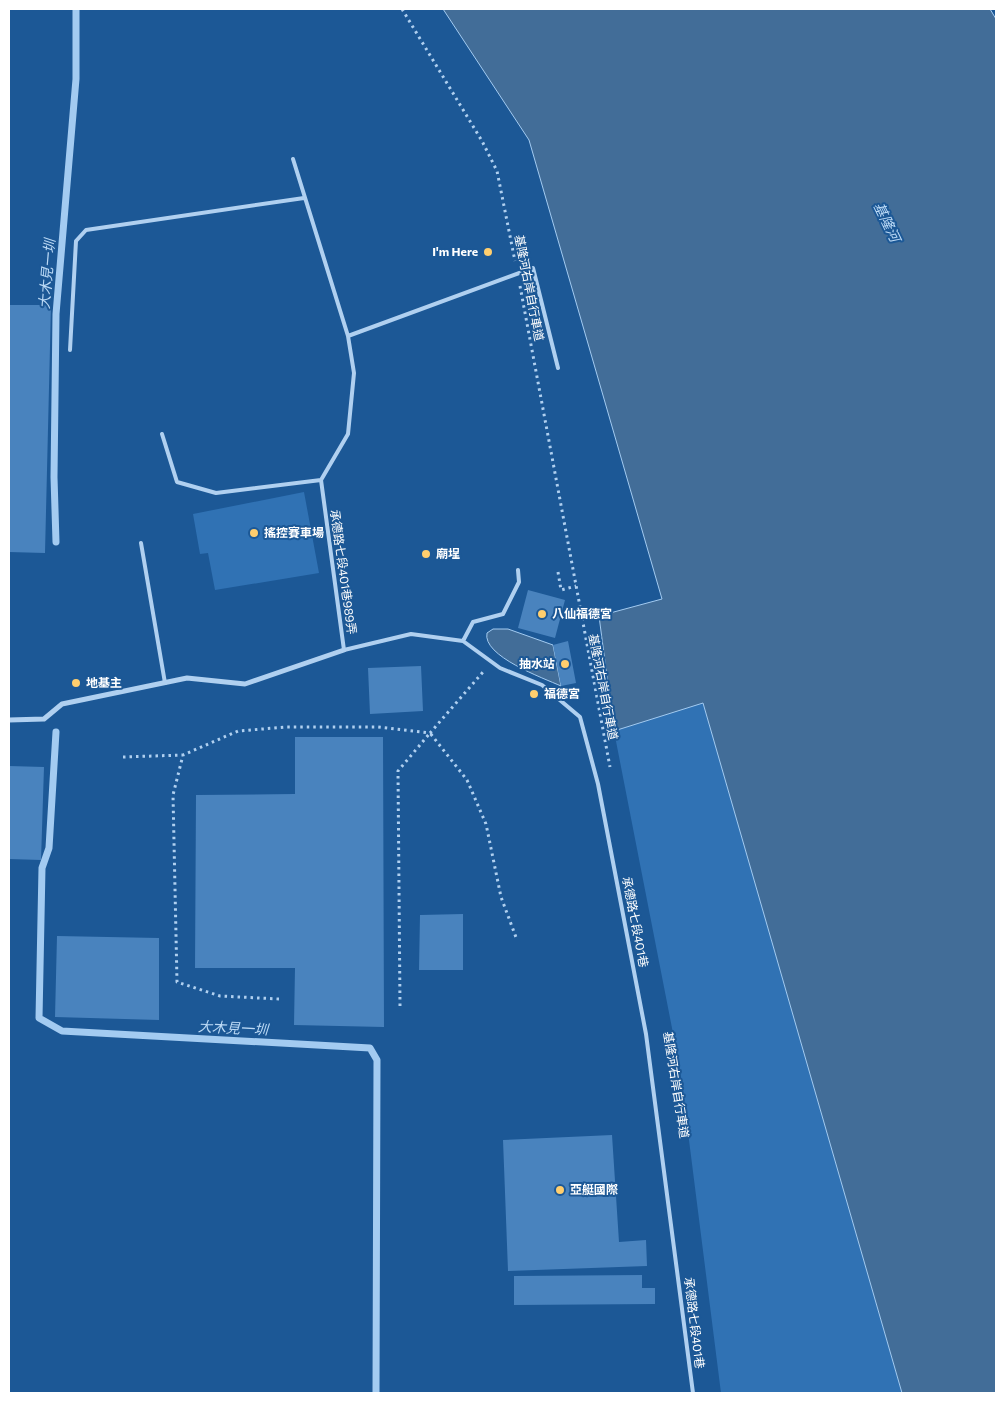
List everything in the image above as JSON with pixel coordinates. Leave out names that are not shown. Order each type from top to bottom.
[{"type":"street","name":"承德路七段401巷989弄","points":[[9,720],[44,719],[62,704],[187,678],[245,684],[344,650]]},
{"type":"lane","points":[[162,434],[177,482],[216,493],[321,480],[348,434],[354,374],[348,336],[293,159]]},
{"type":"lane","points":[[70,350],[76,242],[86,230],[304,198]]},
{"type":"lane","points":[[348,336],[517,272],[533,268],[558,368]]},
{"type":"lane","name":"承德路七段401巷989弄","points":[[321,480],[344,650]]},
{"type":"lane","points":[[141,543],[165,683]]},
{"type":"lane","points":[[463,641],[473,622],[503,614],[519,582],[518,570]]},
{"type":"lane","name":"承德路七段401巷","points":[[344,650],[411,634],[463,641],[500,668],[542,685],[580,716],[598,784],[646,1034],[693,1393]]},
{"type":"path","name":"基隆河右岸自行車道","points":[[402,9],[482,141],[497,171],[611,772]]},
{"type":"path","points":[[558,572],[561,590],[576,586]]},
{"type":"path","points":[[400,1006],[398,771],[491,662]]},
{"type":"path","points":[[123,757],[183,755],[238,731],[287,727],[378,727],[430,734],[468,780],[486,824],[501,897],[517,940]]},
{"type":"path","points":[[183,755],[174,795],[177,982],[220,996],[279,999]]},
{"type":"shaded area","name":"搖控賽車場","points":[[304,492],[319,573],[215,590],[208,553],[200,554],[193,514]]},
{"type":"shaded area","points":[[703,702],[902,1393],[721,1393],[680,1069],[614,731]]},
{"type":"water","name":"基隆河","points":[[443,9],[990,9],[996,19],[996,1393],[902,1393],[703,703],[614,731],[599,616],[662,599],[529,140]]},
{"type":"water","points":[[493,629],[508,629],[553,645],[561,686],[528,672],[503,658],[488,642],[487,633]]},
{"type":"building","points":[[9,305],[51,305],[45,553],[9,552]]},
{"type":"building","name":"八仙福德宮","points":[[528,590],[565,600],[555,638],[518,628]]},
{"type":"building","name":"抽水站","points":[[568,641],[576,683],[561,686],[553,645]]},
{"type":"building","points":[[421,666],[423,711],[370,714],[368,668]]},
{"type":"building","points":[[295,737],[383,737],[384,1027],[294,1025],[295,968],[195,968],[196,795],[295,794]]},
{"type":"building","points":[[9,766],[44,767],[41,860],[9,859]]},
{"type":"building","points":[[463,914],[463,970],[419,970],[420,915]]},
{"type":"building","points":[[57,936],[159,938],[159,1020],[55,1017]]},
{"type":"building","name":"亞艇國際","points":[[612,1135],[619,1242],[646,1240],[647,1266],[508,1271],[503,1140]]},
{"type":"building","points":[[642,1275],[642,1288],[655,1288],[655,1304],[514,1305],[514,1276]]},
{"type":"waterway","name":"大木見一圳","points":[[56,542],[54,477],[56,314],[76,79],[76,9]]},
{"type":"waterway","name":"大木見一圳","points":[[56,732],[49,848],[42,868],[39,1018],[62,1031],[370,1048],[377,1060],[376,1393]]},
{"type":"place","name":"I'm Here","points":[[488,252]]},
{"type":"place","name":"搖控賽車場","points":[[254,533]]},
{"type":"place","name":"廟埕","points":[[426,554]]},
{"type":"place","name":"八仙福德宮","points":[[542,614]]},
{"type":"place","name":"抽水站","points":[[565,664]]},
{"type":"place","name":"地基主","points":[[76,683]]},
{"type":"place","name":"福德宮","points":[[534,694]]},
{"type":"place","name":"亞艇國際","points":[[560,1190]]}]
